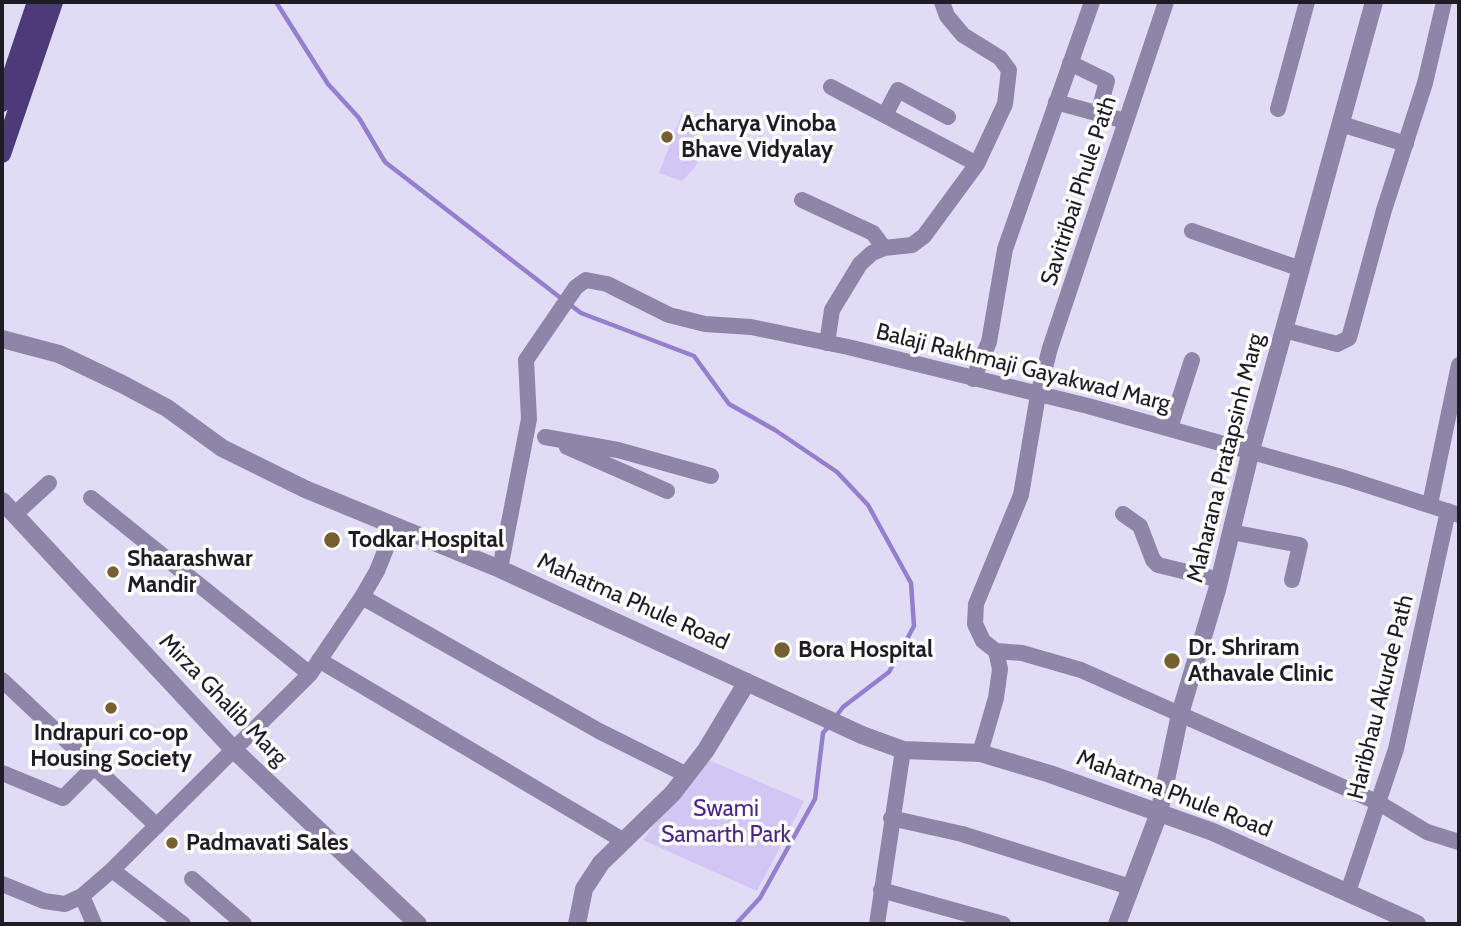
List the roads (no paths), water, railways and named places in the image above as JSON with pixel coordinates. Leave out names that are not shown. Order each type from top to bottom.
[{"type":"main road","points":[[2,103],[8,62],[36,2]]},
{"type":"main road","points":[[2,155],[54,2]]},
{"type":"street","points":[[827,343],[832,310],[840,292],[860,264],[872,253],[884,248],[902,248],[924,236],[977,164],[1005,104],[1009,70],[1000,58],[963,35],[947,16],[942,2]]},
{"type":"street","points":[[973,379],[989,342],[1005,248],[1092,2]]},
{"type":"street","name":"Savitribai Phule Path","points":[[996,651],[983,640],[975,624],[976,604],[1020,495],[1038,395],[1125,121],[1166,2]]},
{"type":"street","points":[[1278,109],[1307,2]]},
{"type":"street","name":"Maharana Pratapsinh Marg","points":[[1117,924],[1159,813],[1180,714],[1220,580],[1251,450],[1374,2]]},
{"type":"street","points":[[1284,330],[1337,344],[1349,338],[1425,83],[1444,2]]},
{"type":"street","points":[[1070,63],[1107,80],[1098,114]]},
{"type":"street","points":[[831,87],[977,164]]},
{"type":"street","points":[[885,115],[898,90],[948,117]]},
{"type":"street","points":[[1056,102],[1125,121]]},
{"type":"street","points":[[1341,124],[1406,144]]},
{"type":"street","points":[[802,200],[873,233],[884,248]]},
{"type":"street","points":[[1192,231],[1301,269]]},
{"type":"street","name":"Balaji Rakhmaji Gayakwad Marg","points":[[527,430],[526,360],[576,287],[586,280],[596,280],[669,315],[705,324],[751,327],[827,343],[1170,428],[1251,450],[1454,513]]},
{"type":"street","name":"Mahatma Phule Road","points":[[2,339],[58,354],[167,408],[222,448],[305,489],[500,569],[862,735],[903,750],[980,753],[1159,813],[1224,837],[1417,924]]},
{"type":"street","points":[[1170,428],[1192,360]]},
{"type":"street","points":[[1430,504],[1459,365]]},
{"type":"street","points":[[500,569],[527,430],[667,491]]},
{"type":"street","points":[[545,437],[618,450],[711,476]]},
{"type":"street","points":[[1442,453],[1459,455]]},
{"type":"street","points":[[8,508],[49,483]]},
{"type":"street","points":[[91,498],[314,667],[624,841]]},
{"type":"street","name":"Mirza Ghalib Marg","points":[[8,508],[234,750],[418,924]]},
{"type":"street","name":"Haribhau Akurde Path","points":[[1349,892],[1410,691],[1454,513]]},
{"type":"street","points":[[1123,514],[1140,526],[1153,560],[1158,565],[1220,580]]},
{"type":"street","points":[[2,884],[44,901],[65,904],[82,896],[113,870],[314,667],[377,571],[395,526]]},
{"type":"street","points":[[1231,532],[1300,545],[1292,580]]},
{"type":"street","points":[[362,597],[599,731],[687,775]]},
{"type":"street","points":[[980,753],[996,698],[1000,669],[996,651],[1022,653],[1055,661],[1180,714],[1378,803],[1427,832],[1459,842]]},
{"type":"street","points":[[2,680],[157,826]]},
{"type":"street","points":[[576,924],[584,889],[601,863],[664,802],[687,775],[706,750],[747,682]]},
{"type":"street","points":[[877,924],[903,750]]},
{"type":"street","points":[[2,774],[63,798],[94,767]]},
{"type":"street","points":[[891,817],[962,834],[1130,887]]},
{"type":"street","points":[[113,870],[183,924]]},
{"type":"street","points":[[192,879],[244,924]]},
{"type":"street","points":[[881,890],[1003,924]]},
{"type":"street","points":[[82,896],[94,924]]},
{"type":"waterway","points":[[276,2],[328,84],[359,118],[385,162],[562,299]]},
{"type":"waterway","points":[[569,304],[581,313],[694,356],[729,404],[775,430],[837,472],[868,505],[911,583],[914,626],[889,672],[843,707],[834,719]]},
{"type":"waterway","points":[[736,924],[760,898],[815,799],[823,733],[829,726]]},
{"type":"place","name":"Acharya Vinoba Bhave Vidyalay","points":[[667,137]]},
{"type":"place","name":"Todkar Hospital","points":[[332,540]]},
{"type":"place","name":"Shaarashwar Mandir","points":[[113,572]]},
{"type":"place","name":"Bora Hospital","points":[[782,650]]},
{"type":"place","name":"Dr. Shriram Athavale Clinic","points":[[1172,661]]},
{"type":"place","name":"Indrapuri co-op Housing Society","points":[[111,708]]},
{"type":"place","name":"Padmavati Sales","points":[[172,843]]},
{"type":"park label","name":"Swami Samarth Park","points":[[726,822]]}]
